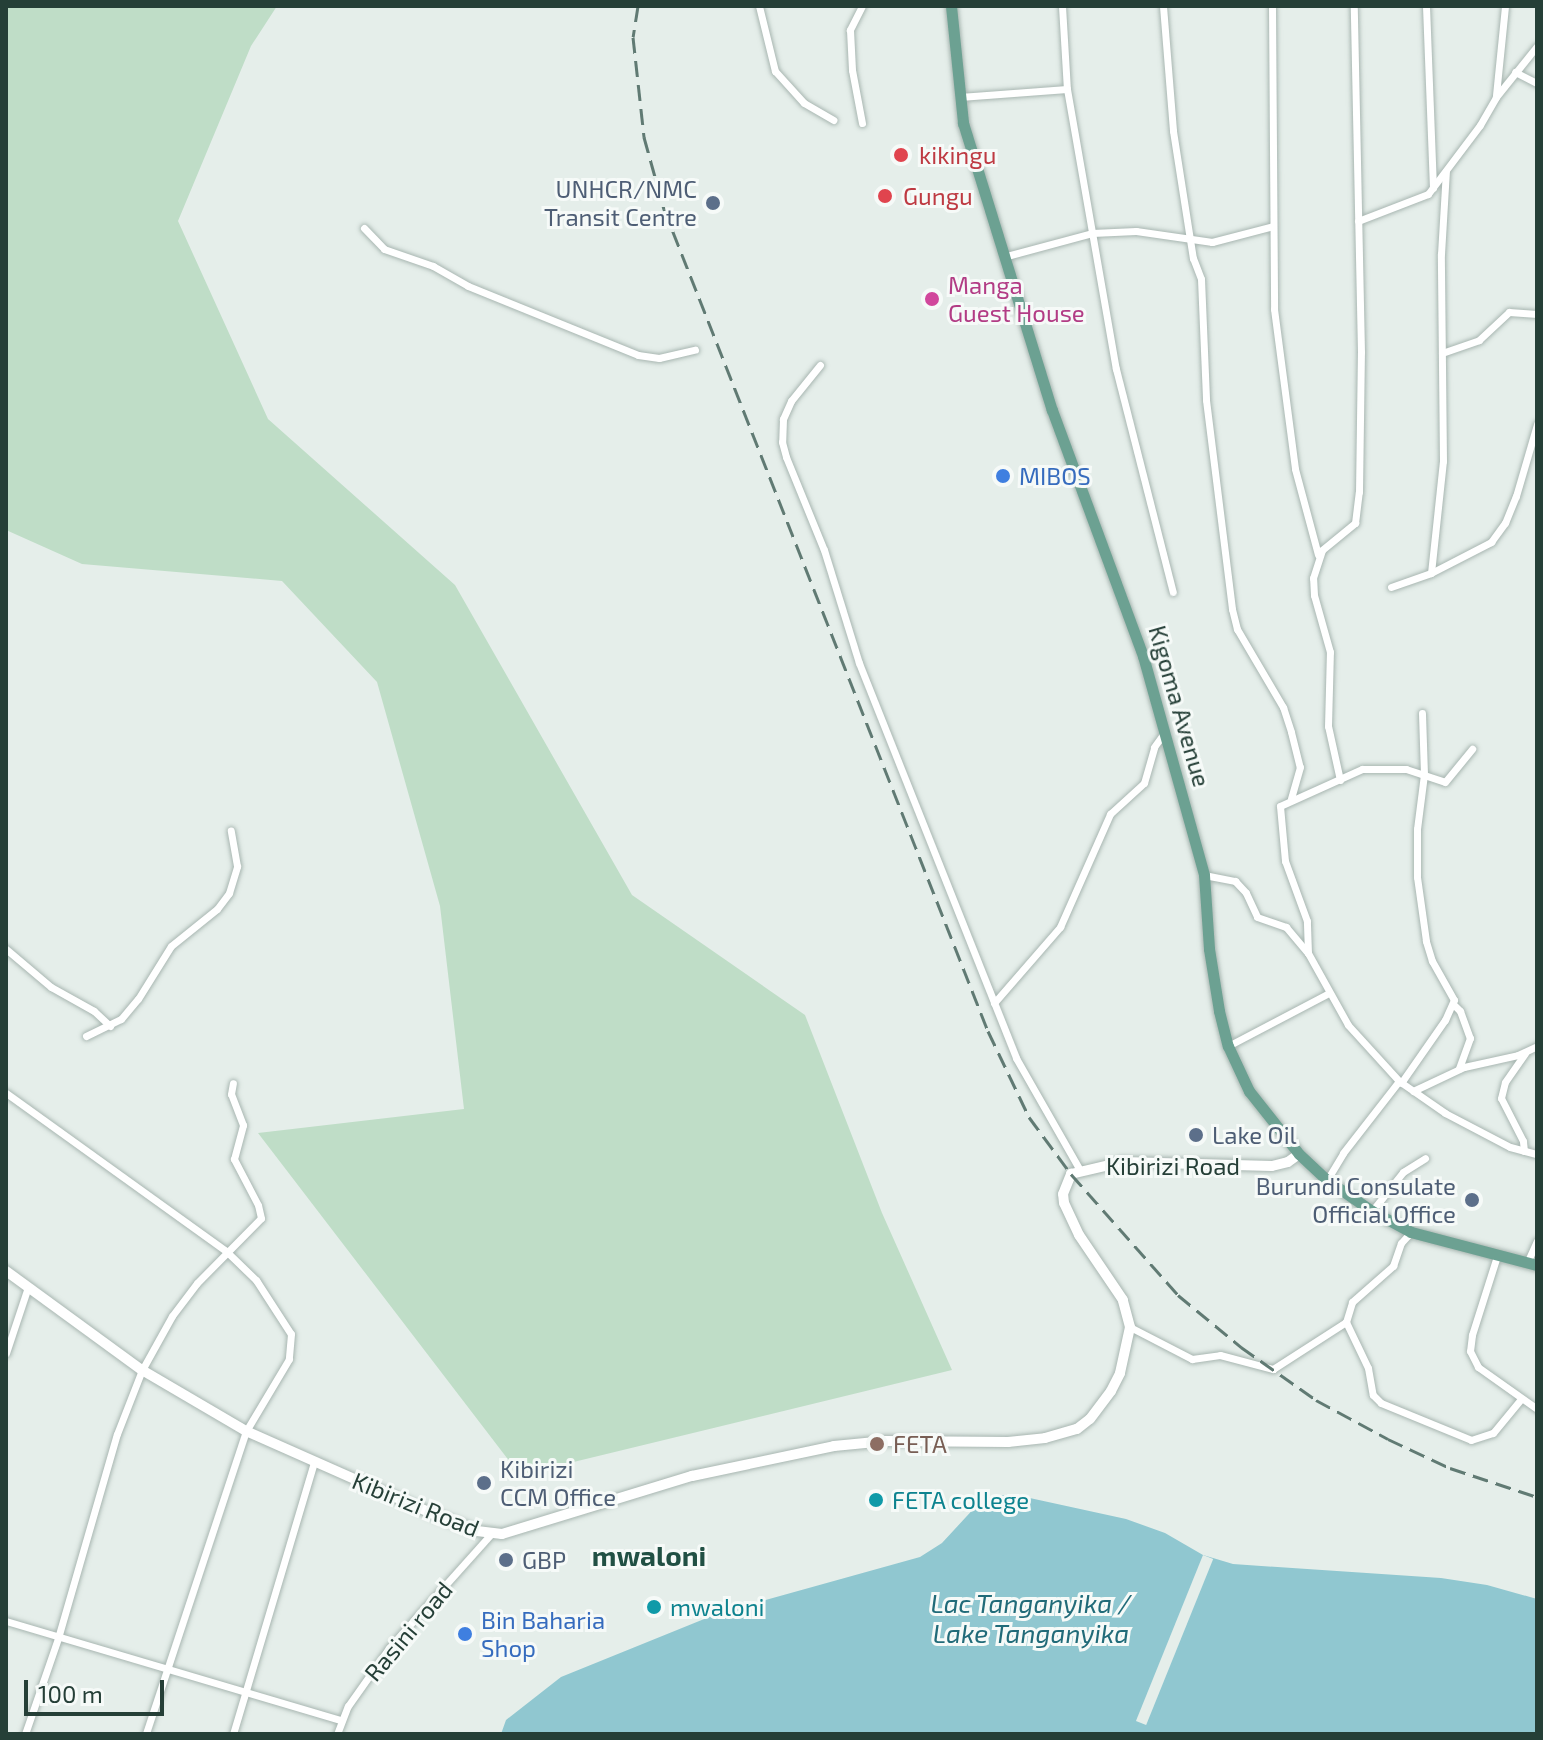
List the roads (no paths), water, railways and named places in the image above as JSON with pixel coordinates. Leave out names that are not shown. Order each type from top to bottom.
[{"type":"main road","name":"Kigoma Avenue","points":[[951,6],[963,123],[1052,410],[1127,605],[1204,875],[1209,949],[1228,1046],[1249,1091],[1299,1154],[1327,1180],[1372,1211],[1411,1232],[1532,1264]]},
{"type":"street","points":[[759,6],[775,71],[796,97],[834,120]]},
{"type":"street","points":[[862,6],[850,30],[852,70],[862,123]]},
{"type":"street","points":[[1062,6],[1067,89],[1116,369],[1173,592]]},
{"type":"street","points":[[1163,6],[1173,131],[1190,237],[1201,279],[1206,400],[1232,609],[1237,629],[1283,707],[1291,732],[1300,767],[1291,799]]},
{"type":"street","points":[[1272,6],[1274,309],[1298,483],[1318,555],[1314,595],[1330,652],[1328,726],[1340,780]]},
{"type":"street","points":[[1318,555],[1356,520],[1361,411],[1354,6]]},
{"type":"street","points":[[1426,6],[1433,189]]},
{"type":"street","points":[[1496,97],[1505,6]]},
{"type":"street","points":[[1358,221],[1433,189],[1496,97],[1537,46]]},
{"type":"street","points":[[1515,72],[1537,83]]},
{"type":"street","points":[[960,97],[1067,89]]},
{"type":"street","points":[[1431,573],[1443,461],[1441,254],[1446,171]]},
{"type":"street","points":[[1003,257],[1092,233],[1136,231],[1225,241],[1273,226]]},
{"type":"street","points":[[364,228],[384,249],[433,266],[468,286],[638,355],[659,358],[695,350]]},
{"type":"street","points":[[1442,353],[1479,340],[1509,312],[1537,314]]},
{"type":"street","points":[[820,365],[791,401],[781,428],[782,442],[824,550],[859,663],[994,1003],[1026,1078],[1080,1170]]},
{"type":"street","points":[[1391,587],[1431,573],[1491,542],[1505,523],[1537,424]]},
{"type":"street","points":[[1327,1180],[1343,1153],[1400,1082],[1453,1004],[1453,994],[1432,961],[1426,941],[1416,859],[1424,774],[1422,713]]},
{"type":"street","points":[[994,1003],[1060,927],[1106,821],[1117,805],[1144,783],[1154,747],[1165,732]]},
{"type":"street","points":[[1308,953],[1307,921],[1285,861],[1280,806],[1362,769],[1376,767],[1424,774],[1445,782],[1472,749]]},
{"type":"street","points":[[86,1036],[110,1026],[138,999],[178,938],[217,909],[229,893],[237,866],[231,831]]},
{"type":"street","points":[[1204,875],[1235,881],[1246,893],[1257,917],[1286,927],[1308,953],[1348,1025],[1400,1082],[1445,1113],[1524,1151],[1537,1154]]},
{"type":"street","points":[[6,949],[51,987],[94,1011],[110,1026]]},
{"type":"street","points":[[1228,1046],[1329,993]]},
{"type":"street","points":[[1453,1004],[1460,1011],[1470,1038],[1459,1069]]},
{"type":"street","points":[[1413,1091],[1459,1069],[1518,1055],[1533,1047]]},
{"type":"street","points":[[1524,1151],[1523,1141],[1501,1098],[1505,1082],[1533,1047]]},
{"type":"street","points":[[25,1734],[58,1638],[117,1434],[142,1370],[172,1316],[226,1251],[261,1218],[258,1205],[234,1159],[243,1125],[231,1094],[233,1083]]},
{"type":"street","points":[[6,1093],[226,1251],[256,1280],[291,1334],[289,1359],[246,1431],[146,1734]]},
{"type":"street","name":"Kibirizi Road","points":[[6,1271],[142,1370],[246,1431],[436,1515],[491,1534],[514,1531],[692,1476],[834,1446],[886,1441],[1008,1442],[1061,1434],[1090,1419],[1120,1373],[1130,1327],[1123,1300],[1079,1235],[1064,1203],[1067,1180],[1080,1170],[1146,1161],[1272,1166],[1288,1162],[1299,1154]]},
{"type":"street","points":[[1372,1211],[1403,1172],[1425,1158]]},
{"type":"street","points":[[1130,1327],[1192,1359],[1220,1355],[1273,1369],[1346,1322],[1352,1302],[1393,1266],[1401,1243],[1411,1232]]},
{"type":"street","points":[[1532,1264],[1537,1241]]},
{"type":"street","points":[[1497,1256],[1470,1351],[1478,1367],[1537,1409]]},
{"type":"street","points":[[6,1353],[28,1287]]},
{"type":"street","points":[[1346,1322],[1368,1368],[1373,1395],[1381,1403],[1471,1440],[1493,1433],[1521,1399]]},
{"type":"street","points":[[233,1734],[314,1462]]},
{"type":"street","name":"Rasini road","points":[[337,1734],[341,1720],[389,1648],[491,1534]]},
{"type":"street","points":[[6,1621],[341,1720]]},
{"type":"water","name":"Lac Tanganyika / Lake Tanganyika","points":[[1012,1494],[1126,1519],[1165,1533],[1203,1555],[1233,1564],[1441,1578],[1487,1585],[1537,1599],[1537,1734],[501,1734],[506,1720],[561,1677],[719,1613],[920,1557],[942,1543],[978,1504],[989,1497]]},
{"type":"railway","points":[[638,6],[633,37],[644,137],[664,209],[988,1031],[1029,1117],[1071,1174],[1178,1295],[1241,1347],[1316,1400],[1388,1439],[1450,1468],[1537,1497]]},
{"type":"place","name":"kikingu","points":[[901,155]]},
{"type":"place","name":"Gungu","points":[[885,196]]},
{"type":"place","name":"UNHCR/NMC Transit Centre","points":[[713,203]]},
{"type":"place","name":"Manga Guest House","points":[[932,299]]},
{"type":"place","name":"MIBOS","points":[[1003,476]]},
{"type":"place","name":"Lake Oil","points":[[1196,1135]]},
{"type":"place","name":"Burundi Consulate Official Office","points":[[1472,1200]]},
{"type":"place","name":"FETA","points":[[877,1444]]},
{"type":"place","name":"Kibirizi CCM Office","points":[[484,1483]]},
{"type":"place","name":"FETA college","points":[[876,1500]]},
{"type":"place","name":"GBP","points":[[506,1560]]},
{"type":"place","name":"mwaloni","points":[[654,1607]]},
{"type":"place","name":"Bin Baharia Shop","points":[[465,1634]]},
{"type":"district","name":"mwaloni","points":[[649,1555]]}]
